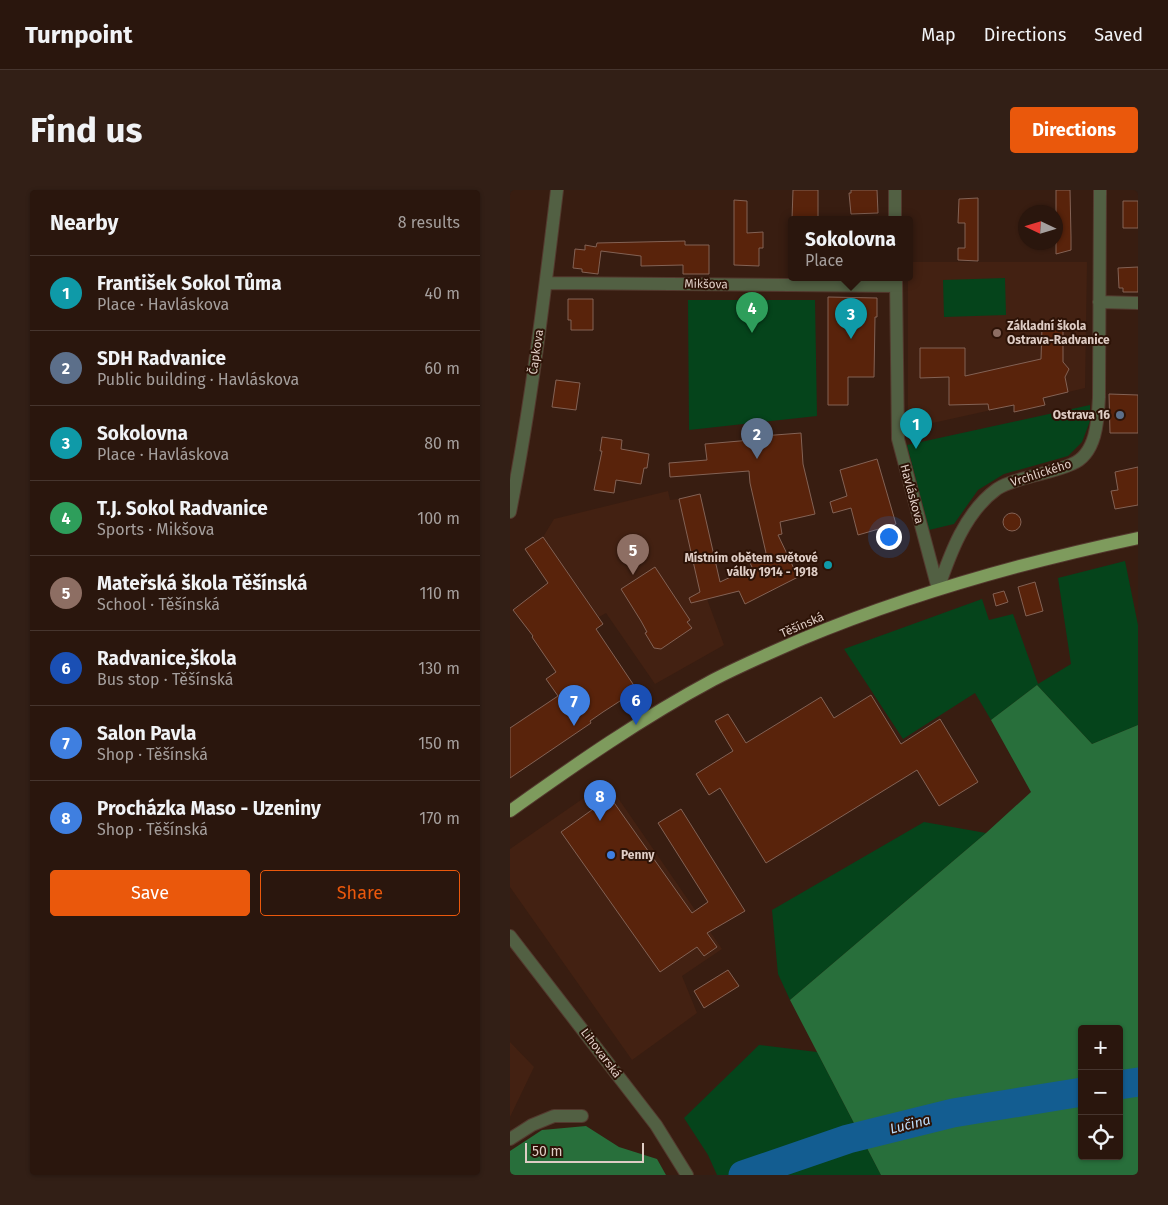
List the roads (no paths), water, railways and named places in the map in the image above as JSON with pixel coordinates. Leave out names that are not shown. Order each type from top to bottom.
[{"type":"main road","name":"Těšínská","points":[[513,807],[636,725],[714,679],[759,658],[878,609],[938,589],[1056,557],[1138,538]]},
{"type":"street","name":"Čapkova","points":[[510,512],[520,459],[546,283],[557,190]]},
{"type":"street","points":[[895,190],[896,216]]},
{"type":"street","name":"Vrchlického","points":[[938,589],[950,554],[975,511],[990,494],[1010,482],[1072,464],[1082,458],[1094,438],[1098,410],[1100,190]]},
{"type":"street","name":"Mikšova","points":[[546,283],[896,282]]},
{"type":"street","name":"Havláskova","points":[[896,282],[898,439],[938,589]]},
{"type":"street","points":[[1099,302],[1138,303]]},
{"type":"street","name":"Lihovarská","points":[[510,936],[632,1093],[673,1150],[687,1175]]},
{"type":"street","points":[[510,1139],[532,1125],[554,1116],[582,1116]]},
{"type":"waterway","name":"Lučina","points":[[1123,1084],[1138,1082]]},
{"type":"waterway","name":"Lučina","points":[[743,1175],[848,1139],[953,1113],[1078,1093]]},
{"type":"place","name":"T.J. Sokol Radvanice","points":[[752,333]]},
{"type":"place","name":"Základní škola Ostrava-Radvanice","points":[[997,333]]},
{"type":"place","name":"Sokolovna","points":[[851,339]]},
{"type":"place","name":"Ostrava 16","points":[[1120,415]]},
{"type":"place","name":"František Sokol Tůma","points":[[916,449]]},
{"type":"place","name":"SDH Radvanice","points":[[757,459]]},
{"type":"place","name":"Místním obětem světové války 1914 - 1918","points":[[828,565]]},
{"type":"place","name":"Mateřská škola Těšínská","points":[[633,575]]},
{"type":"place","name":"Radvanice,škola","points":[[636,725]]},
{"type":"place","name":"Salon Pavla","points":[[574,726]]},
{"type":"place","name":"Procházka Maso - Uzeniny","points":[[600,821]]},
{"type":"place","name":"Penny","points":[[611,855]]}]
